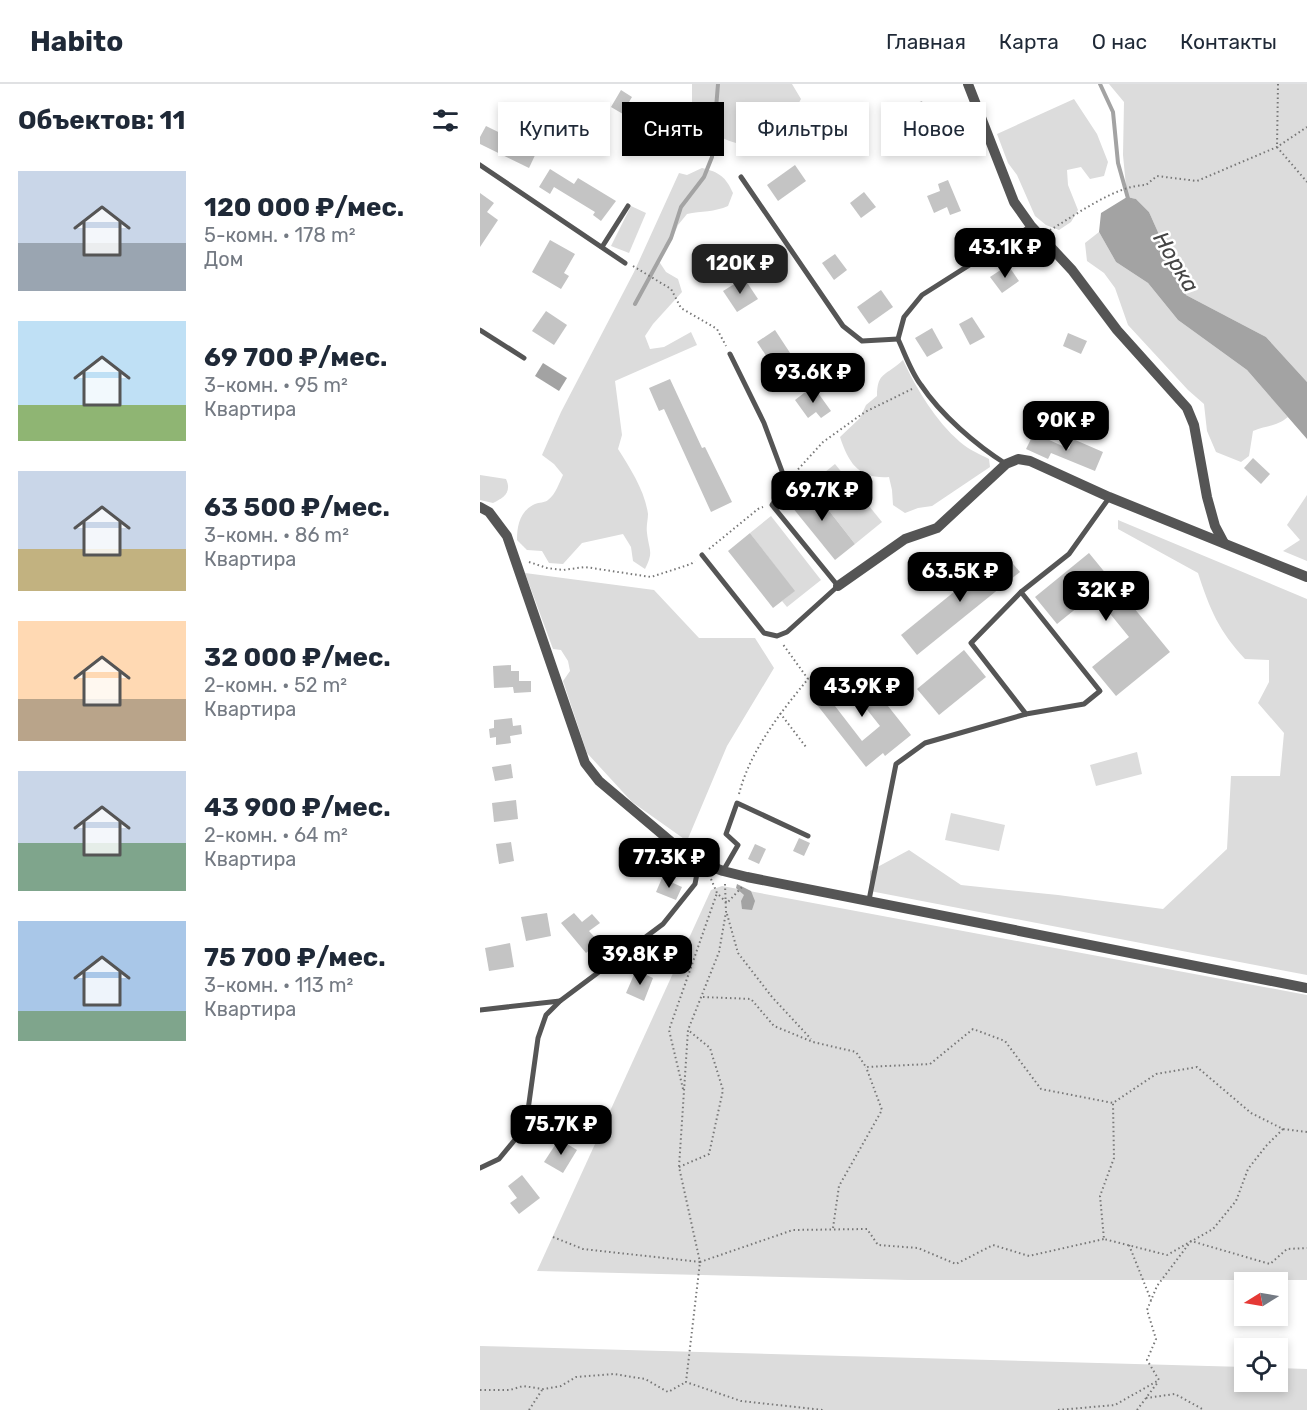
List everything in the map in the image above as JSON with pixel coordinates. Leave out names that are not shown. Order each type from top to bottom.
[{"type":"street","points":[[968,84],[1014,202],[1030,226],[1072,270],[1117,330],[1187,408],[1194,425],[1215,526],[1224,543]]},
{"type":"street","points":[[838,586],[905,539],[937,528],[1006,464],[1018,459],[1029,461],[1109,497],[1307,577]]},
{"type":"street","points":[[480,507],[489,512],[507,536],[585,763],[599,781],[652,828],[702,864],[723,871],[1307,988]]},
{"type":"lane","points":[[480,165],[625,263]]},
{"type":"lane","points":[[741,177],[843,326],[862,341],[898,339]]},
{"type":"lane","points":[[602,247],[628,206]]},
{"type":"lane","points":[[1006,464],[959,428],[920,385],[898,339],[904,317],[922,295],[1030,226]]},
{"type":"lane","points":[[480,330],[524,358]]},
{"type":"lane","points":[[702,555],[764,633],[777,636],[787,632],[838,586],[772,505],[786,482],[764,423],[730,354]]},
{"type":"lane","points":[[1026,714],[971,643],[1021,592],[1069,554],[1109,497]]},
{"type":"lane","points":[[869,900],[896,764],[925,742],[1026,714],[1084,704],[1100,691],[1021,592]]},
{"type":"lane","points":[[723,871],[738,845],[726,834],[737,803],[808,836]]},
{"type":"lane","points":[[480,1168],[499,1159],[519,1136],[528,1110],[538,1038],[546,1015],[560,1001],[663,924],[695,884],[702,864]]},
{"type":"lane","points":[[480,1010],[560,1001]]},
{"type":"path","points":[[1278,84],[1277,147],[1307,182]]},
{"type":"path","points":[[1040,236],[1106,198],[1136,185],[1146,185],[1157,176],[1197,181],[1277,147],[1307,127]]},
{"type":"path","points":[[625,263],[638,267],[671,289],[681,308],[717,329],[730,354]]},
{"type":"path","points":[[786,482],[823,442],[865,412],[920,385]]},
{"type":"path","points":[[515,558],[547,568],[585,567],[651,577],[692,564],[758,509],[772,505]]},
{"type":"path","points":[[737,803],[744,773],[780,713],[808,679],[777,636]]},
{"type":"path","points":[[780,713],[806,747]]},
{"type":"path","points":[[702,864],[717,893],[727,903]]},
{"type":"path","points":[[686,1382],[700,1262],[679,1167],[688,1030],[719,952],[727,903],[723,871]]},
{"type":"path","points":[[727,903],[739,891]]},
{"type":"path","points":[[684,1091],[669,1030],[717,893]]},
{"type":"path","points":[[726,912],[738,952],[772,997],[813,1042]]},
{"type":"path","points":[[701,997],[751,999],[774,1026],[813,1042],[856,1052],[866,1066],[882,1110],[839,1186],[833,1228]]},
{"type":"path","points":[[866,1066],[930,1064],[973,1029],[1005,1041],[1041,1089],[1113,1103],[1156,1074],[1197,1067],[1251,1113],[1283,1129],[1307,1132]]},
{"type":"path","points":[[679,1167],[709,1154],[723,1090],[710,1048],[688,1030]]},
{"type":"path","points":[[1104,1239],[1101,1196],[1114,1158],[1113,1103]]},
{"type":"path","points":[[553,1237],[583,1250],[700,1262],[793,1230],[833,1228],[867,1229],[878,1245],[918,1248],[956,1264],[993,1245],[1029,1256],[1104,1239],[1167,1255],[1213,1229],[1236,1201],[1248,1169],[1283,1129]]},
{"type":"path","points":[[1191,1241],[1270,1264],[1287,1249],[1307,1248]]},
{"type":"path","points":[[1159,1380],[1147,1360],[1156,1339],[1147,1310],[1157,1286],[1191,1241]]},
{"type":"path","points":[[1129,1245],[1151,1300]]},
{"type":"path","points":[[480,1390],[510,1390],[523,1386],[543,1389],[561,1386],[576,1377],[614,1374],[645,1379],[668,1392],[686,1382],[741,1401],[824,1410]]},
{"type":"path","points":[[1137,1410],[1159,1380]]},
{"type":"path","points":[[1058,1410],[1115,1405],[1159,1380]]},
{"type":"path","points":[[529,1410],[543,1389]]},
{"type":"path","points":[[1146,1398],[1175,1394],[1204,1410]]},
{"type":"shaded area","points":[[692,84],[792,84],[801,99],[799,102],[736,102],[736,143],[724,138],[724,102],[692,102]]},
{"type":"shaded area","points":[[1109,84],[1307,84],[1307,382],[1266,337],[1186,295],[1149,212],[1136,199],[1127,197],[1123,155],[1124,102]]},
{"type":"shaded area","points":[[1074,99],[1097,134],[1108,162],[1104,176],[1090,179],[1081,167],[1067,170],[1068,185],[1078,210],[1071,222],[1059,230],[1046,225],[1035,216],[1017,175],[1008,163],[997,134]]},
{"type":"shaded area","points":[[702,168],[721,176],[733,193],[728,206],[687,214],[664,247],[658,260],[666,272],[678,279],[682,292],[645,336],[650,349],[664,347],[691,332],[697,345],[615,381],[622,435],[618,449],[644,497],[648,514],[647,530],[650,551],[648,563],[645,569],[633,561],[631,547],[623,534],[582,543],[563,564],[549,563],[542,551],[527,550],[517,540],[519,524],[526,510],[551,498],[563,475],[542,455],[561,412],[634,272],[679,173],[687,175]]},
{"type":"shaded area","points":[[1127,197],[1136,199],[1149,212],[1186,295],[1266,337],[1307,382],[1307,439],[1247,370],[1178,320],[1148,283],[1116,262],[1099,232],[1101,213]]},
{"type":"shaded area","points":[[631,206],[646,213],[629,253],[611,246]]},
{"type":"shaded area","points":[[1099,232],[1116,262],[1148,283],[1178,320],[1247,370],[1288,417],[1253,431],[1249,456],[1241,462],[1216,452],[1207,431],[1204,404],[1188,390],[1128,325],[1115,288],[1104,273],[1087,261],[1085,243]]},
{"type":"shaded area","points":[[903,360],[914,382],[943,424],[963,445],[989,459],[990,467],[932,506],[905,513],[893,505],[889,477],[870,475],[857,468],[847,455],[840,437],[860,418],[866,405],[877,396],[881,378]]},
{"type":"shaded area","points":[[543,363],[567,378],[559,391],[535,376]]},
{"type":"shaded area","points":[[835,464],[882,522],[855,544],[809,485]]},
{"type":"shaded area","points":[[480,475],[506,479],[508,488],[506,494],[493,503],[480,500]]},
{"type":"shaded area","points":[[1307,495],[1307,561],[1283,551],[1300,540],[1287,525]]},
{"type":"shaded area","points":[[771,516],[821,580],[787,607],[782,601],[794,591],[750,533]]},
{"type":"shaded area","points":[[1118,520],[1307,599],[1307,975],[870,891],[870,871],[909,850],[961,885],[1163,909],[1227,849],[1231,776],[1280,776],[1284,733],[1258,703],[1269,682],[1269,660],[1245,659],[1228,639],[1216,619],[1198,573],[1118,529]]},
{"type":"shaded area","points":[[525,573],[654,590],[699,638],[755,638],[774,668],[727,746],[687,841],[632,802],[587,753],[563,681],[570,671],[568,661],[561,650],[553,649]]},
{"type":"shaded area","points":[[1137,752],[1142,774],[1096,786],[1090,765]]},
{"type":"shaded area","points":[[951,813],[1005,825],[999,851],[945,840]]},
{"type":"shaded area","points":[[737,884],[751,891],[755,901],[752,910],[742,909],[741,901],[744,895],[736,888]]},
{"type":"shaded area","points":[[722,886],[1307,995],[1307,1280],[1288,1280],[1288,1272],[1234,1272],[1234,1280],[908,1280],[537,1271],[711,890]]},
{"type":"shaded area","points":[[480,1346],[1234,1367],[1234,1392],[1288,1392],[1288,1368],[1307,1369],[1307,1410],[480,1410]]},
{"type":"building","points":[[621,90],[632,97],[629,102],[622,102],[622,113],[611,107]]},
{"type":"building","points":[[486,126],[498,132],[498,153],[480,144],[480,137]]},
{"type":"building","points":[[504,156],[535,156],[529,168]]},
{"type":"building","points":[[795,165],[806,181],[778,201],[767,185]]},
{"type":"building","points":[[550,169],[574,184],[578,178],[616,201],[601,221],[593,215],[595,212],[554,187],[550,194],[539,187]]},
{"type":"building","points":[[948,180],[961,211],[950,215],[947,207],[934,213],[927,196],[940,191],[938,184]]},
{"type":"building","points":[[864,192],[876,207],[861,218],[850,203]]},
{"type":"building","points":[[480,193],[494,203],[487,212],[498,220],[480,247]]},
{"type":"building","points":[[550,240],[575,254],[564,273],[569,276],[561,289],[532,272]]},
{"type":"building","points":[[835,254],[847,270],[834,280],[822,263]]},
{"type":"building","points":[[1008,265],[1019,281],[1002,293],[990,277]]},
{"type":"building","points":[[744,278],[758,299],[737,312],[723,291]]},
{"type":"building","points":[[881,290],[893,307],[869,324],[857,307]]},
{"type":"building","points":[[546,311],[567,325],[554,345],[532,331]]},
{"type":"building","points":[[972,317],[985,337],[970,345],[959,324]]},
{"type":"building","points":[[932,328],[943,348],[927,357],[915,338]]},
{"type":"building","points":[[775,330],[796,362],[778,374],[757,342]]},
{"type":"building","points":[[1068,333],[1087,341],[1081,354],[1063,346]]},
{"type":"building","points":[[670,379],[702,448],[705,447],[732,502],[711,512],[664,409],[659,411],[649,388]]},
{"type":"building","points":[[813,386],[831,411],[821,418],[816,412],[808,418],[795,400]]},
{"type":"building","points":[[1034,433],[1069,449],[1073,439],[1103,452],[1095,471],[1051,453],[1048,459],[1026,449]]},
{"type":"building","points":[[1253,458],[1270,474],[1261,484],[1244,468]]},
{"type":"building","points":[[809,485],[855,544],[835,560],[788,502]]},
{"type":"building","points":[[750,533],[795,591],[773,608],[728,551]]},
{"type":"building","points":[[1003,552],[1020,572],[917,655],[901,635]]},
{"type":"building","points":[[1089,553],[1170,652],[1116,696],[1092,667],[1129,637],[1094,594],[1057,624],[1035,597]]},
{"type":"building","points":[[964,650],[986,677],[939,715],[917,689]]},
{"type":"building","points":[[511,665],[511,671],[519,671],[519,681],[531,681],[531,692],[514,693],[513,687],[494,688],[493,666]]},
{"type":"building","points":[[857,667],[911,735],[885,756],[883,753],[866,767],[814,701]],"holes":[[[853,692],[880,726],[862,741],[835,706]]]},
{"type":"building","points":[[512,718],[513,726],[521,725],[522,734],[510,736],[511,743],[496,745],[496,737],[490,738],[489,729],[494,728],[494,720]]},
{"type":"building","points":[[511,764],[513,778],[495,781],[492,767]]},
{"type":"building","points":[[516,800],[518,819],[494,822],[492,803]]},
{"type":"building","points":[[799,838],[810,843],[804,856],[793,851]]},
{"type":"building","points":[[511,842],[514,861],[499,864],[496,844]]},
{"type":"building","points":[[755,844],[766,849],[759,864],[748,859]]},
{"type":"building","points":[[662,878],[682,887],[676,900],[656,892]]},
{"type":"building","points":[[547,913],[551,936],[526,941],[521,917]]},
{"type":"building","points":[[574,913],[582,922],[592,914],[600,923],[589,931],[599,942],[586,953],[561,923]]},
{"type":"building","points":[[510,943],[514,967],[489,971],[485,948]]},
{"type":"building","points":[[636,970],[653,978],[644,1001],[626,993]]},
{"type":"building","points":[[559,1139],[577,1150],[563,1173],[544,1162]]},
{"type":"building","points":[[522,1175],[540,1198],[519,1214],[510,1203],[517,1198],[508,1186]]},
{"type":"waterway","points":[[635,304],[671,238],[681,207],[704,177],[712,157],[718,84]]},
{"type":"waterway","name":"Норка","points":[[1100,84],[1113,112],[1118,163],[1129,202]]}]
